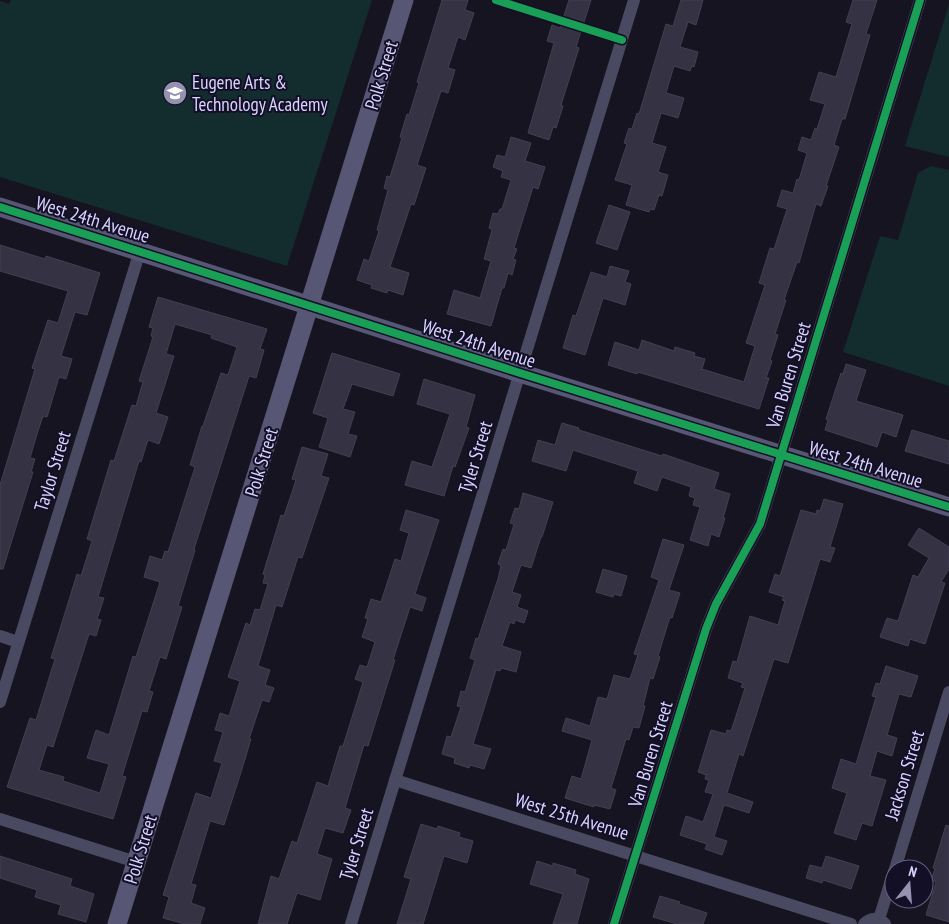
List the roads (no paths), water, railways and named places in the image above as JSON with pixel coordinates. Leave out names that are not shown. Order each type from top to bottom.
[{"type":"street","name":"Polk Street","points":[[117,924],[404,0]]},
{"type":"street","name":"Tyler Street","points":[[351,924],[634,0]]},
{"type":"street","name":"Van Buren Street","points":[[614,924],[706,629],[716,604],[760,524],[920,0]]},
{"type":"street","name":"West 24th Avenue","points":[[0,207],[520,373],[949,507]]},
{"type":"street","name":"Taylor Street","points":[[0,702],[140,251]]},
{"type":"street","points":[[0,636],[18,642]]},
{"type":"street","name":"Jackson Street","points":[[897,859],[949,692]]},
{"type":"street","name":"West 25th Avenue","points":[[395,780],[851,924]]},
{"type":"street","points":[[0,819],[136,862]]},
{"type":"street","name":"Jackson Street","points":[[882,922],[885,909]]},
{"type":"street","points":[[864,924],[871,919],[882,922]]},
{"type":"place","name":"Eugene Arts & Technology Academy","points":[[175,93]]}]
